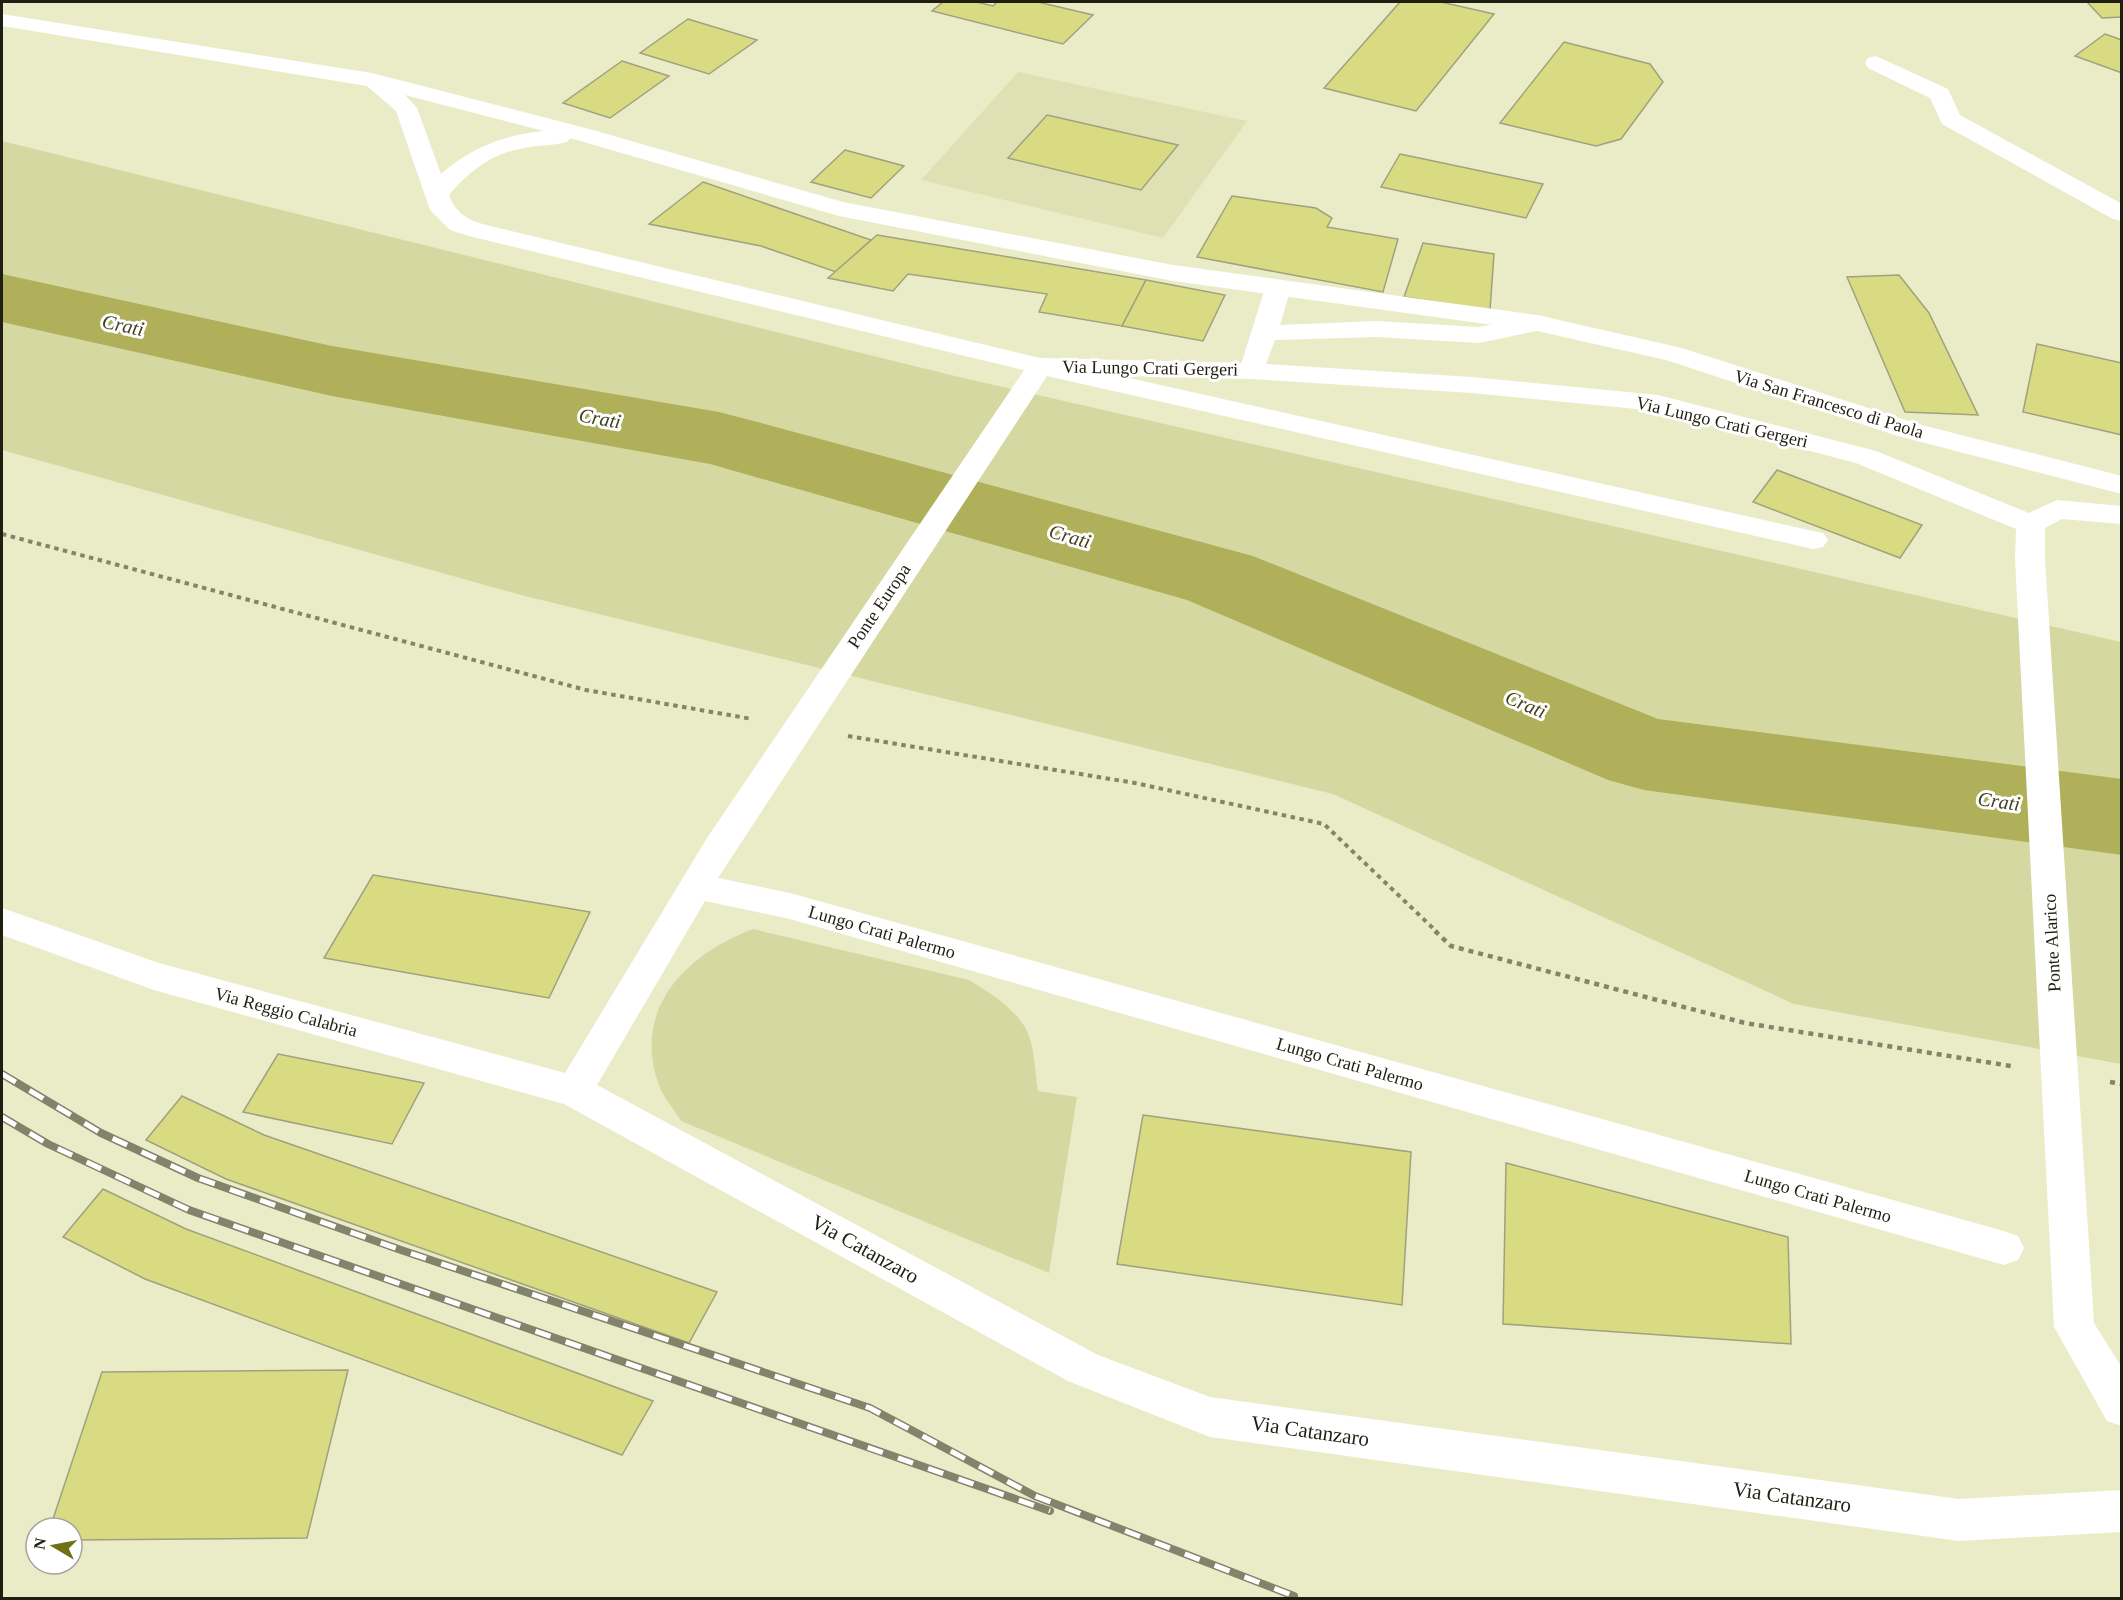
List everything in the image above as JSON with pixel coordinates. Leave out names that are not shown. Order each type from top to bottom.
[{"type":"street","name":"Via San Francesco di Paola","points":[[2,20],[372,80],[585,135],[839,208],[1173,273],[1537,323],[1673,354],[1908,430],[2121,485]]},
{"type":"street","points":[[1876,63],[1940,94],[1950,119],[2121,214]]},
{"type":"street","points":[[372,80],[406,108],[442,210],[459,225],[1040,366]]},
{"type":"street","points":[[436,195],[450,177],[472,158],[494,146],[523,140],[585,135]]},
{"type":"street","points":[[1252,371],[1278,288]]},
{"type":"street","points":[[1264,333],[1377,329],[1479,335],[1537,323]]},
{"type":"street","name":"Via Lungo Crati Gergeri","points":[[1040,366],[1252,371],[1472,385],[1658,404],[1866,457],[2031,524]]},
{"type":"street","name":"Via Lungo Crati Gergeri","points":[[1040,366],[1813,540]]},
{"type":"street","name":"Ponte Europa","points":[[574,1091],[719,847],[1040,366]]},
{"type":"street","points":[[2031,524],[2057,509],[2121,514]]},
{"type":"street","name":"Ponte Alarico","points":[[2031,524],[2030,559],[2074,1327],[2121,1407]]},
{"type":"street","name":"Lungo Crati Palermo","points":[[694,886],[802,909],[2004,1248]]},
{"type":"street","name":"Via Reggio Calabria","points":[[2,921],[154,975],[574,1091]]},
{"type":"street","name":"Via Catanzaro","points":[[574,1091],[1083,1368],[1210,1418],[1959,1520],[2121,1511]]},
{"type":"path","points":[[2,534],[586,690],[762,721]]},
{"type":"path","points":[[844,736],[1135,783],[1324,824],[1450,946],[1745,1023],[2016,1067]]},
{"type":"path","points":[[2098,1080],[2121,1084]]},
{"type":"shaded area","points":[[1018,72],[1247,121],[1163,238],[921,180]]},
{"type":"shaded area","points":[[2,141],[959,377],[2121,642],[2121,1064],[1794,1004],[1333,794],[521,595],[2,450]]},
{"type":"shaded area","points":[[753,929],[969,980],[1016,1015],[1030,1038],[1038,1091],[1077,1097],[1049,1273],[681,1121],[661,1090],[652,1057],[653,1032],[659,1008],[671,988],[687,969],[707,953]]},
{"type":"building","points":[[943,2],[976,2],[993,6],[997,2],[1038,2],[1093,15],[1063,44],[932,11]]},
{"type":"building","points":[[1400,2],[1441,2],[1494,14],[1416,111],[1324,88]]},
{"type":"building","points":[[2087,2],[2122,2],[2122,17],[2102,18]]},
{"type":"building","points":[[688,19],[757,40],[709,74],[640,53]]},
{"type":"building","points":[[2105,34],[2122,40],[2122,73],[2075,56]]},
{"type":"building","points":[[1564,42],[1650,64],[1663,82],[1621,139],[1596,146],[1500,123]]},
{"type":"building","points":[[622,61],[669,76],[610,118],[563,103]]},
{"type":"building","points":[[1047,115],[1178,145],[1141,190],[1008,158]]},
{"type":"building","points":[[845,150],[904,166],[871,198],[811,182]]},
{"type":"building","points":[[1400,154],[1543,184],[1526,218],[1381,187]]},
{"type":"building","points":[[703,182],[871,240],[836,272],[761,246],[649,224]]},
{"type":"building","points":[[1232,196],[1316,208],[1332,218],[1327,227],[1398,239],[1383,292],[1197,257]]},
{"type":"building","points":[[877,235],[1146,280],[1122,326],[1039,312],[1047,294],[908,274],[893,291],[828,278]]},
{"type":"building","points":[[1423,243],[1494,254],[1490,310],[1404,297]]},
{"type":"building","points":[[1899,275],[1929,313],[1978,415],[1905,412],[1847,277]]},
{"type":"building","points":[[1146,280],[1225,295],[1203,341],[1122,326]]},
{"type":"building","points":[[2037,344],[2122,363],[2122,435],[2023,412]]},
{"type":"building","points":[[1777,470],[1922,525],[1900,558],[1753,502]]},
{"type":"building","points":[[373,875],[590,912],[549,998],[324,958]]},
{"type":"building","points":[[278,1054],[424,1083],[392,1144],[243,1112]]},
{"type":"building","points":[[182,1096],[264,1135],[717,1292],[689,1343],[226,1179],[146,1140]]},
{"type":"building","points":[[1143,1115],[1411,1152],[1402,1305],[1117,1264]]},
{"type":"building","points":[[1506,1163],[1788,1237],[1791,1344],[1503,1324]]},
{"type":"building","points":[[103,1189],[186,1229],[653,1401],[622,1455],[145,1279],[63,1237]]},
{"type":"building","points":[[348,1370],[307,1538],[84,1540],[84,1516],[54,1516],[102,1372]]},
{"type":"waterway","name":"Crati","points":[[2,298],[332,371],[719,439],[1220,578],[1644,754],[2122,817]]},
{"type":"railway","points":[[2,1074],[101,1133],[198,1178],[401,1250],[870,1408],[1035,1496],[1294,1596]]},
{"type":"railway","points":[[2,1117],[48,1144],[189,1210],[1050,1511]]}]
